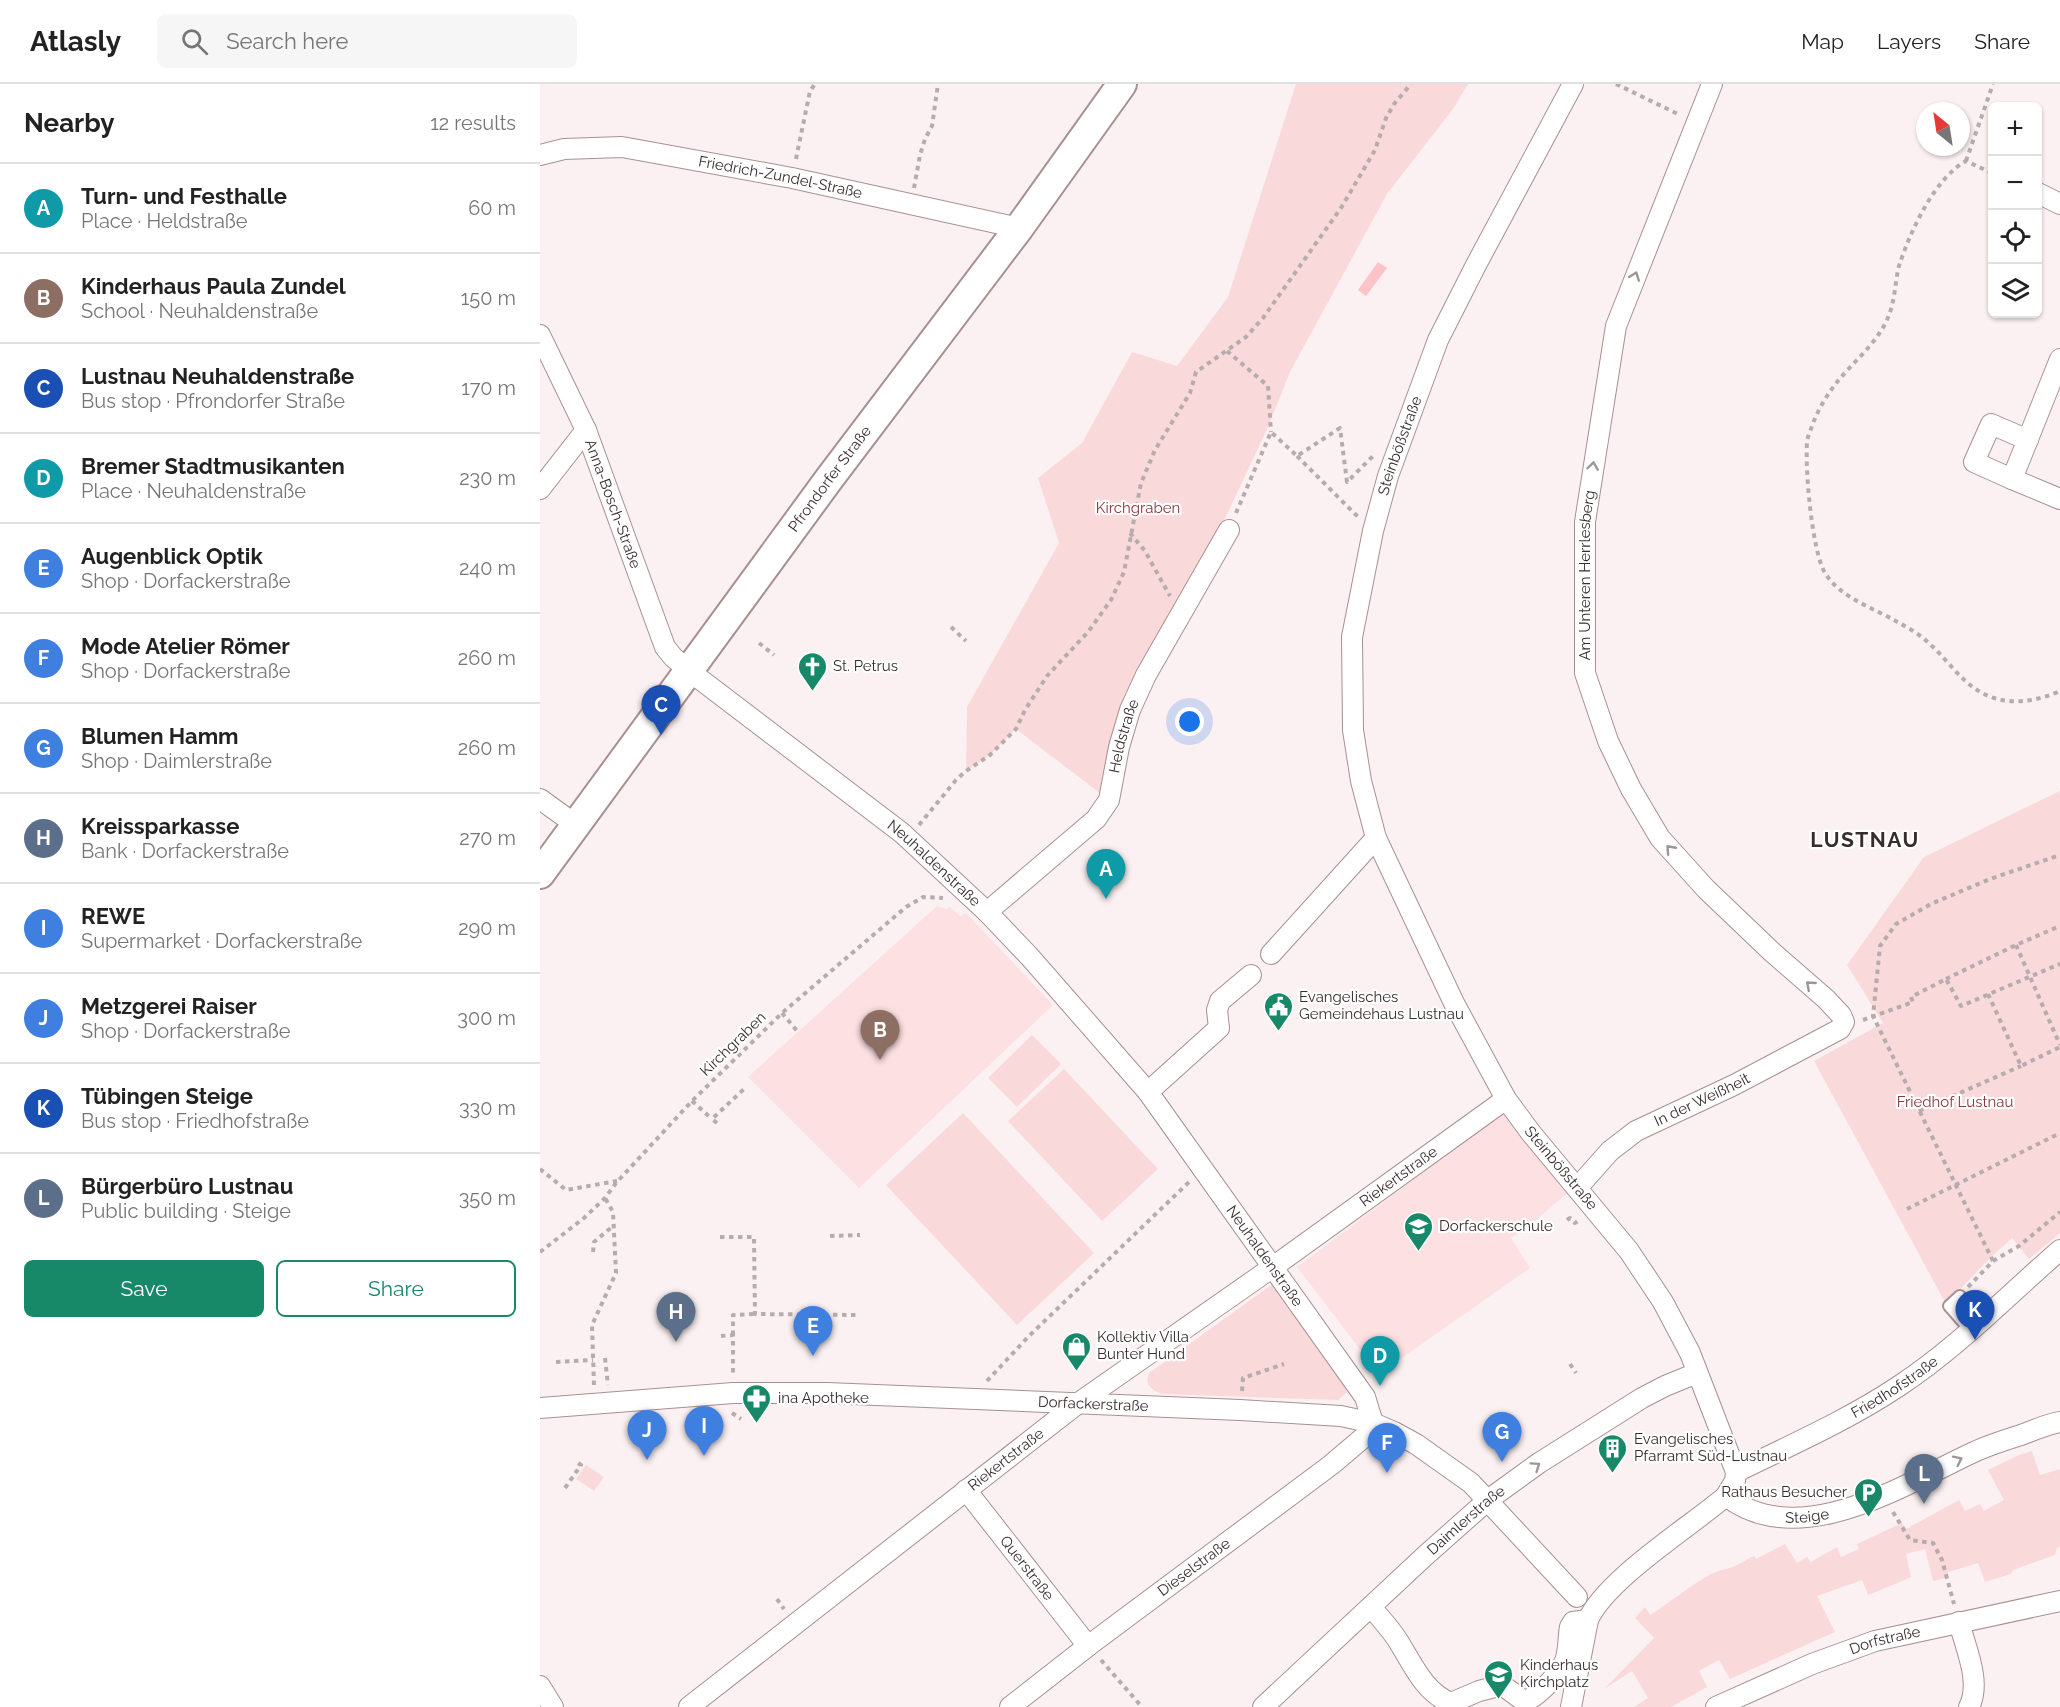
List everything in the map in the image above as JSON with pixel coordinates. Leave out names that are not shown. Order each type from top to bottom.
[{"type":"street","name":"Pfrondorfer Straße","points":[[540,873],[688,670],[1019,228],[1122,84]]},
{"type":"street","name":"Steinbößstraße","points":[[1573,84],[1438,340],[1395,454],[1373,531],[1352,637],[1353,729],[1360,781],[1376,838],[1454,1003],[1506,1099],[1647,1276],[1678,1329],[1736,1472]]},
{"type":"street","name":"Am Unteren Herrlesberg","points":[[1712,84],[1616,326],[1585,522],[1585,674],[1608,741],[1630,789],[1660,838],[1706,889],[1772,952],[1826,999],[1841,1015],[1844,1022],[1840,1029]]},
{"type":"street","name":"Friedrich-Zundel-Straße","points":[[540,154],[564,149],[622,147],[792,178],[1019,228]]},
{"type":"street","points":[[2042,195],[2060,204]]},
{"type":"street","name":"Anna-Bosch-Straße","points":[[540,335],[586,430],[661,639],[673,657],[688,670]]},
{"type":"street","points":[[2012,479],[2060,359]]},
{"type":"street","points":[[2028,440],[1991,424],[1974,462],[2060,499]]},
{"type":"street","points":[[540,489],[586,430]]},
{"type":"street","name":"Heldstraße","points":[[987,912],[1096,819],[1109,800],[1119,747],[1130,710],[1146,675],[1229,530]]},
{"type":"street","name":"Neuhaldenstraße","points":[[688,670],[902,833],[987,912],[1050,980],[1148,1092],[1204,1168],[1365,1397],[1373,1423]]},
{"type":"street","points":[[540,800],[576,825]]},
{"type":"street","points":[[1271,954],[1376,838]]},
{"type":"street","points":[[1148,1092],[1219,1028],[1217,1010],[1220,1001],[1251,975]]},
{"type":"street","name":"In der Weißheit","points":[[1578,1187],[1610,1151],[1636,1131],[1734,1085],[1840,1029]]},
{"type":"street","name":"Riekertstraße","points":[[689,1707],[1077,1404],[1273,1267],[1506,1099]]},
{"type":"street","name":"Friedhofstraße","points":[[1736,1472],[1872,1403],[1924,1369],[2060,1250]]},
{"type":"street","name":"Daimlerstraße","points":[[1263,1707],[1488,1500],[1539,1464],[1642,1398],[1697,1373]]},
{"type":"street","name":"Dorfackerstraße","points":[[540,1408],[733,1393],[827,1393],[1341,1416],[1373,1423],[1416,1444],[1471,1482],[1577,1597]]},
{"type":"street","name":"Steige","points":[[1726,1496],[1736,1504],[1764,1514],[1791,1518],[1824,1514],[1860,1506],[1977,1451],[2060,1422]]},
{"type":"street","name":"Dieselstraße","points":[[1010,1707],[1331,1465],[1364,1437],[1373,1423]]},
{"type":"street","points":[[1571,1707],[1588,1620],[1598,1603],[1623,1579],[1726,1496],[1735,1481],[1736,1472]]},
{"type":"street","name":"Querstraße","points":[[966,1490],[1088,1646]]},
{"type":"street","name":"Dorfstraße","points":[[1716,1707],[1812,1664],[1875,1641],[2060,1601]]},
{"type":"street","points":[[1371,1607],[1392,1631],[1423,1681],[1451,1706],[1479,1691],[1502,1685],[1524,1701],[1532,1699],[1552,1679],[1565,1661],[1570,1627],[1573,1622],[1588,1620]]},
{"type":"street","points":[[1959,1622],[1972,1671],[1973,1698],[1969,1707]]},
{"type":"street","points":[[540,1686],[553,1707]]},
{"type":"lane","points":[[1960,1296],[1949,1306],[1970,1330]]},
{"type":"path","name":"Friedrich-Zundel-Straße","points":[[797,157],[810,92],[815,84]]},
{"type":"path","points":[[915,180],[925,139],[932,126],[938,84]]},
{"type":"path","points":[[902,833],[919,825],[956,780],[990,755],[1016,729],[1025,710],[1047,676],[1088,632],[1111,600],[1124,573],[1141,483],[1155,450],[1190,393],[1196,372],[1245,337],[1263,318],[1341,208],[1375,150],[1386,118],[1394,104],[1411,84]]},
{"type":"path","points":[[1616,84],[1697,123]]},
{"type":"path","points":[[1993,84],[1966,161],[1953,169],[1935,189],[1917,226],[1899,267],[1889,315],[1881,332],[1834,385],[1814,420],[1807,441],[1807,484],[1817,552],[1825,572],[1838,588],[1917,634],[1978,692],[2014,702],[2032,700],[2060,691]]},
{"type":"path","points":[[1966,161],[1988,171]]},
{"type":"path","points":[[1227,351],[1268,386],[1271,432],[1229,530]]},
{"type":"path","points":[[1297,456],[1340,428],[1347,482],[1377,452]]},
{"type":"path","points":[[1271,432],[1373,531]]},
{"type":"path","points":[[1130,533],[1145,550],[1170,596]]},
{"type":"path","points":[[951,627],[966,641]]},
{"type":"path","points":[[759,643],[774,655]]},
{"type":"path","points":[[1993,1261],[1873,1016],[1880,946],[1896,924],[1931,903],[1990,879],[2060,855]]},
{"type":"path","name":"Kirchgraben","points":[[540,1252],[584,1218],[605,1198],[692,1101],[782,1013],[906,907],[923,897],[931,896],[952,900],[965,891]]},
{"type":"path","points":[[1873,1016],[1913,1002],[1911,997],[2060,926]]},
{"type":"path","points":[[1919,1111],[2021,1066],[2060,1046],[2016,945]]},
{"type":"path","points":[[1946,979],[1961,1006],[2060,964]]},
{"type":"path","points":[[1988,994],[2021,1066]]},
{"type":"path","points":[[782,1013],[798,1032]]},
{"type":"path","points":[[712,1119],[744,1089]]},
{"type":"path","points":[[692,1101],[717,1123]]},
{"type":"path","points":[[1908,1209],[2060,1133]]},
{"type":"path","points":[[971,1400],[1028,1337],[1204,1168]]},
{"type":"path","points":[[540,1169],[566,1190],[618,1181]]},
{"type":"path","points":[[603,1404],[593,1360],[592,1325],[616,1273],[613,1212],[605,1198]]},
{"type":"path","points":[[1969,1287],[1993,1261],[2019,1246],[2060,1212]]},
{"type":"path","points":[[1567,1220],[1570,1218],[1575,1223]]},
{"type":"path","points":[[593,1252],[594,1242],[614,1225]]},
{"type":"path","points":[[830,1236],[860,1234]]},
{"type":"path","points":[[720,1237],[754,1238],[755,1314]]},
{"type":"path","points":[[733,1393],[733,1315],[859,1315]]},
{"type":"path","points":[[721,1336],[733,1335]]},
{"type":"path","points":[[603,1404],[605,1358]]},
{"type":"path","points":[[556,1362],[593,1360]]},
{"type":"path","points":[[1240,1410],[1243,1378],[1284,1364]]},
{"type":"path","points":[[1570,1364],[1576,1373]]},
{"type":"path","points":[[565,1488],[581,1465],[578,1463]]},
{"type":"path","points":[[1883,1496],[1910,1540],[1933,1543],[1942,1560],[1959,1622]]},
{"type":"path","points":[[1088,1646],[1142,1707]]},
{"type":"shaded area","points":[[1378,262],[1387,268],[1366,296],[1358,290]]},
{"type":"shaded area","points":[[937,906],[946,909],[950,907],[960,916],[966,913],[1053,1005],[859,1188],[748,1077]]},
{"type":"shaded area","name":"Dorfackerschule","points":[[1502,1113],[1571,1190],[1529,1226],[1511,1238],[1530,1268],[1379,1374],[1297,1267]]},
{"type":"green space","name":"Kirchgraben","points":[[1296,84],[1468,84],[1453,109],[1387,194],[1290,372],[1268,427],[1221,527],[1146,675],[1109,800],[1016,729],[990,755],[966,771],[967,707],[1059,543],[1038,478],[1082,443],[1132,352],[1177,366],[1228,297]]},
{"type":"green space","name":"Friedhof Lustnau","points":[[2060,791],[2060,1233],[2029,1259],[2012,1238],[1946,1304],[1814,1061],[1883,1023],[1847,965],[1924,857]]},
{"type":"green space","points":[[1032,1035],[1061,1064],[1017,1107],[988,1078]]},
{"type":"green space","points":[[1064,1069],[1158,1169],[1102,1221],[1008,1121]]},
{"type":"green space","points":[[963,1113],[1094,1253],[1017,1325],[886,1185]]},
{"type":"green space","points":[[1274,1283],[1351,1389],[1338,1400],[1162,1394],[1148,1384],[1149,1373]]},
{"type":"green space","points":[[2032,1451],[2040,1475],[2060,1469],[2060,1547],[2057,1548],[2055,1555],[2013,1570],[2011,1574],[1985,1582],[1978,1563],[1948,1572],[1946,1578],[1933,1581],[1925,1549],[1906,1554],[1911,1577],[1907,1579],[1868,1595],[1862,1580],[1817,1596],[1835,1632],[1730,1679],[1719,1660],[1699,1671],[1707,1687],[1671,1707],[1634,1707],[1648,1698],[1632,1671],[1604,1689],[1654,1638],[1635,1618],[1645,1607],[1650,1615],[1711,1574],[1733,1567],[1754,1556],[1756,1559],[1785,1544],[1797,1563],[1807,1557],[1811,1562],[1837,1547],[1841,1557],[1859,1549],[1857,1544],[1902,1523],[1906,1529],[1959,1500],[1965,1511],[1980,1504],[1984,1511],[2004,1500],[1988,1470]]},
{"type":"green space","points":[[586,1465],[604,1477],[594,1491],[576,1479]]},
{"type":"place","name":"St. Petrus","points":[[812,692]]},
{"type":"place","name":"Lustnau Neuhaldenstraße","points":[[661,735]]},
{"type":"place","name":"Turn- und Festhalle","points":[[1106,899]]},
{"type":"place","name":"Evangelisches Gemeindehaus Lustnau","points":[[1278,1032]]},
{"type":"place","name":"Kinderhaus Paula Zundel","points":[[880,1060]]},
{"type":"place","name":"Dorfackerschule","points":[[1418,1252]]},
{"type":"place","name":"Tübingen Steige","points":[[1975,1340]]},
{"type":"place","name":"Kreissparkasse","points":[[676,1342]]},
{"type":"place","name":"Augenblick Optik","points":[[813,1356]]},
{"type":"place","name":"Kollektiv Villa Bunter Hund","points":[[1076,1372]]},
{"type":"place","name":"Bremer Stadtmusikanten","points":[[1380,1386]]},
{"type":"place","name":"ina Apotheke","points":[[757,1424]]},
{"type":"place","name":"REWE","points":[[704,1456]]},
{"type":"place","name":"Metzgerei Raiser","points":[[647,1460]]},
{"type":"place","name":"Blumen Hamm","points":[[1502,1462]]},
{"type":"place","name":"Mode Atelier Römer","points":[[1387,1473]]},
{"type":"place","name":"Evangelisches Pfarramt Süd-Lustnau","points":[[1613,1474]]},
{"type":"place","name":"Bürgerbüro Lustnau","points":[[1924,1504]]},
{"type":"place","name":"Rathaus Besucher","points":[[1868,1518]]},
{"type":"place","name":"Kinderhaus Kirchplatz","points":[[1499,1700]]},
{"type":"district","name":"LUSTNAU","points":[[1865,840]]}]
